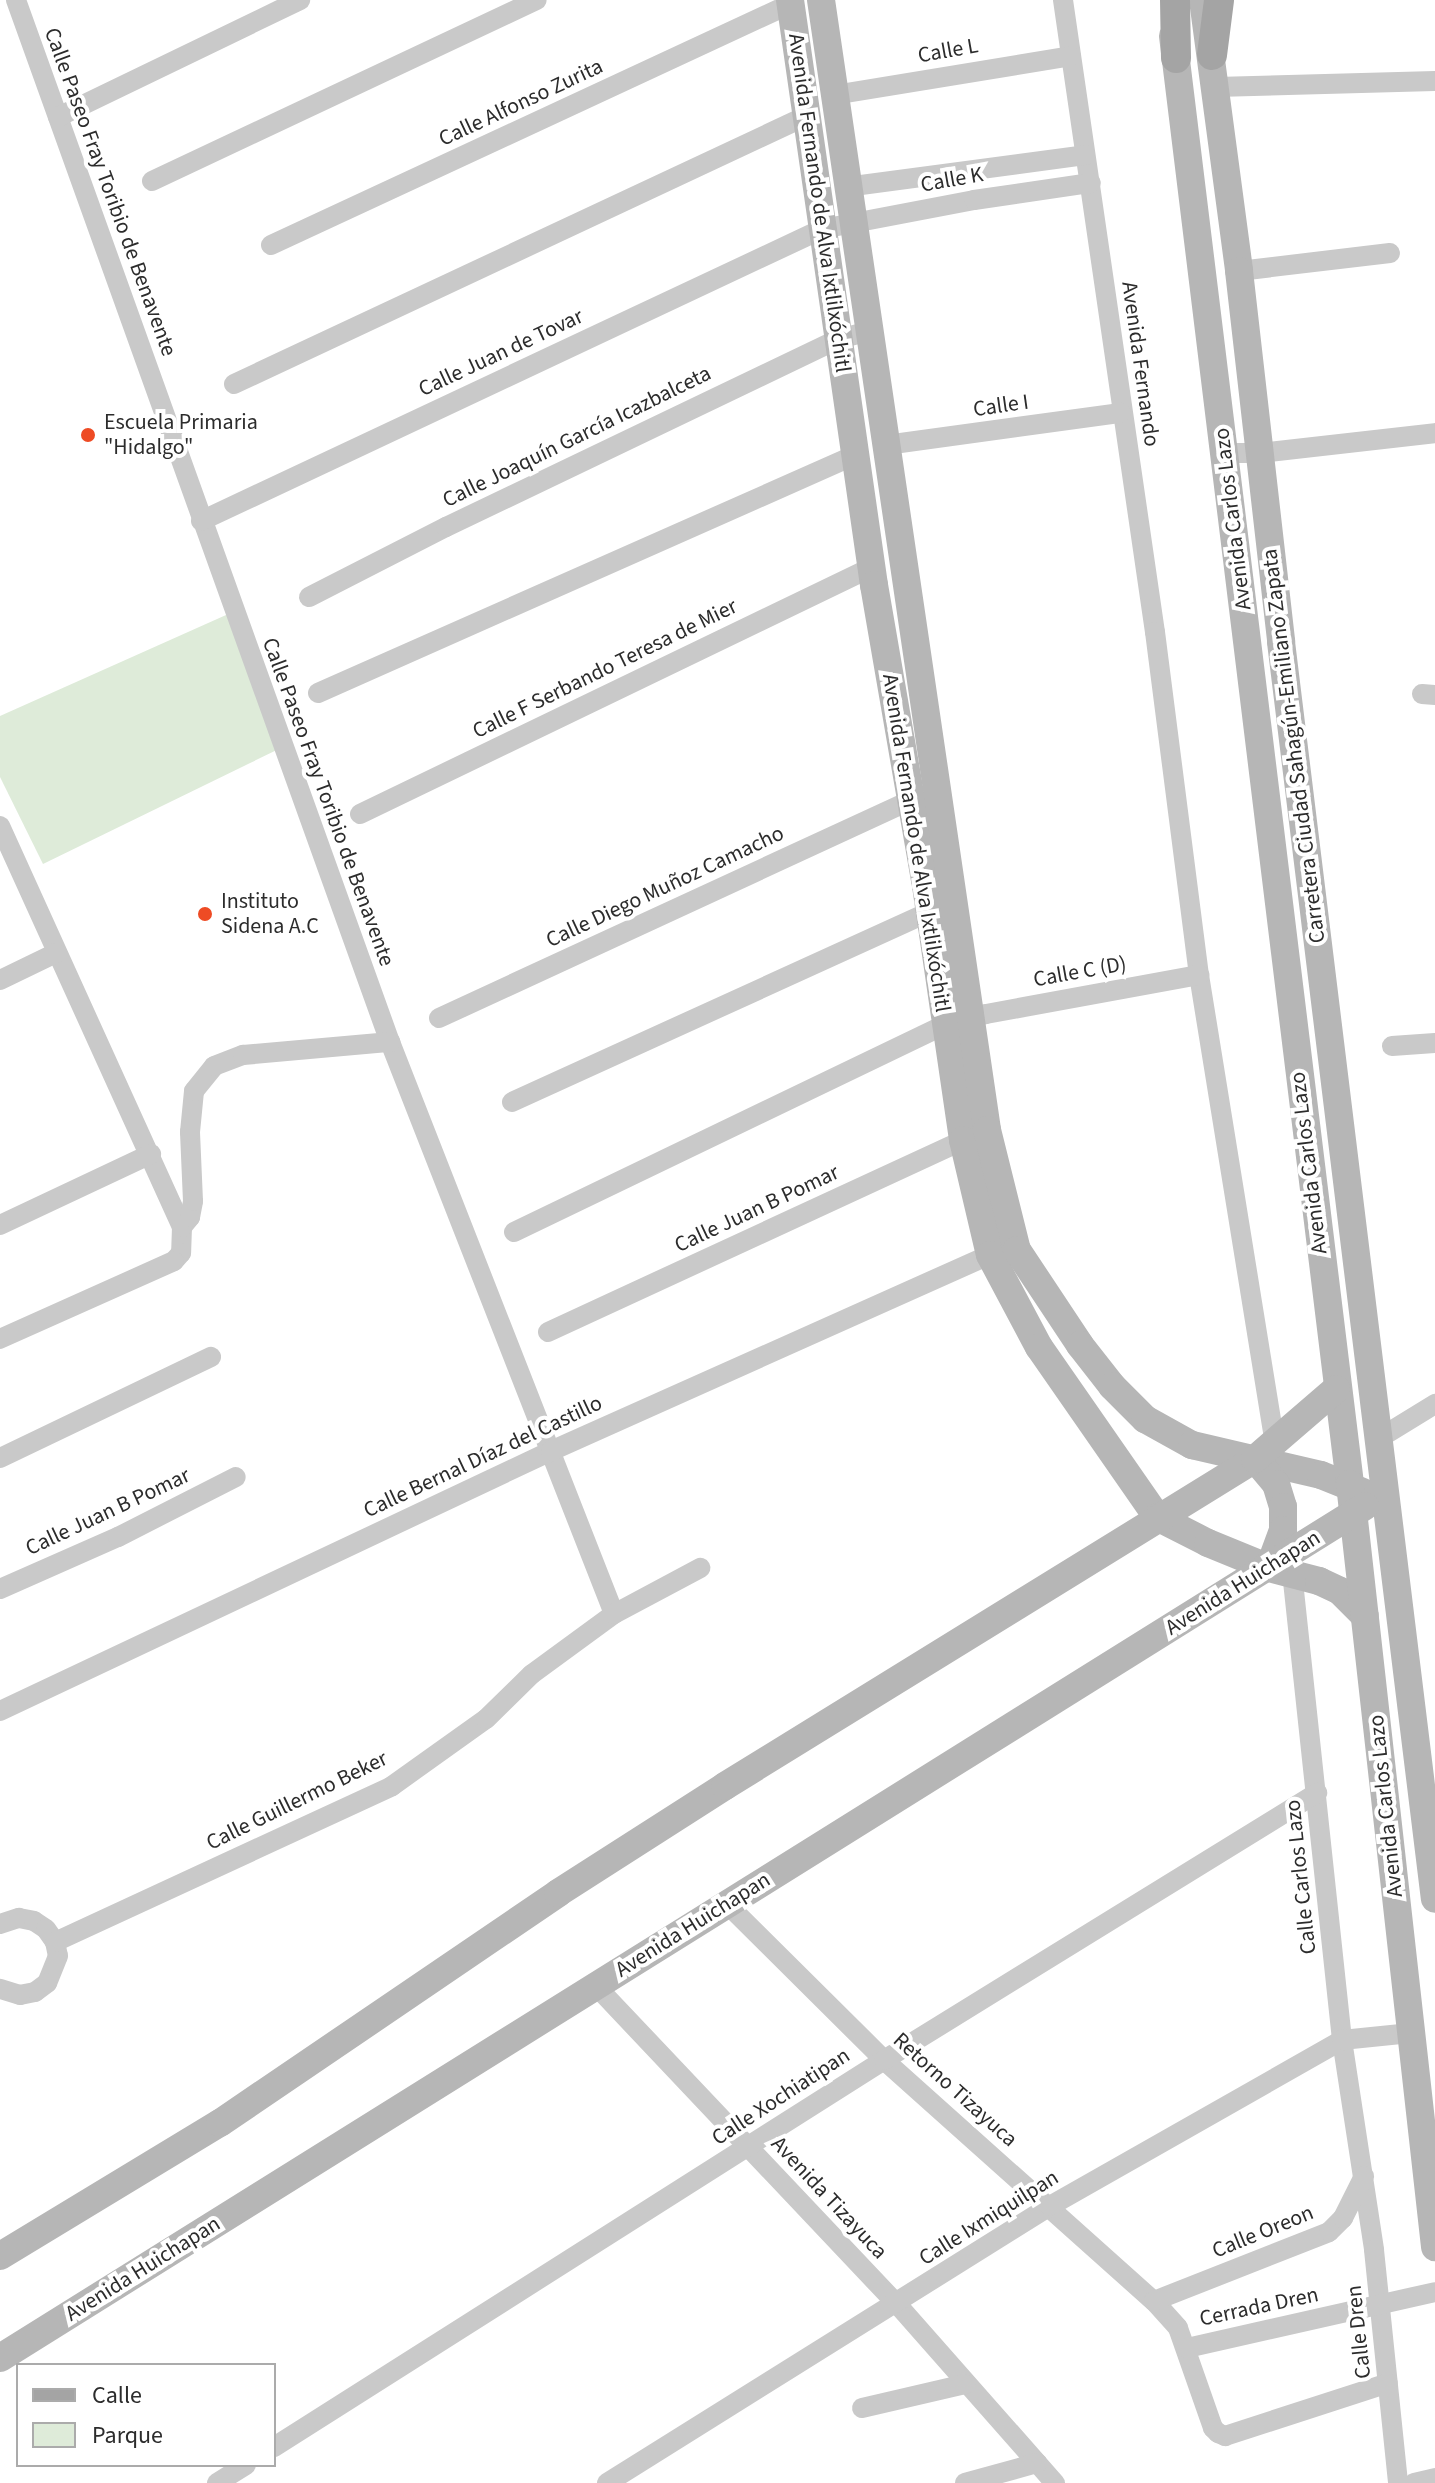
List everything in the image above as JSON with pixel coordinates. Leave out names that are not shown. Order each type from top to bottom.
[{"type":"main road","points":[[1175,0],[1177,68]]},
{"type":"main road","points":[[1212,55],[1219,0]]},
{"type":"street","points":[[0,6],[14,0]]},
{"type":"street","name":"Calle Paseo Fray Toribio de Benavente","points":[[14,0],[390,1042],[614,1614]]},
{"type":"street","points":[[58,117],[300,0]]},
{"type":"street","points":[[152,181],[536,0]]},
{"type":"street","name":"Avenida Fernando de Alva Ixtlilxóchitl","points":[[821,0],[886,445],[958,1021],[975,1135],[1004,1252],[1039,1347],[1157,1517],[1208,1543],[1288,1562],[1340,1591],[1365,1616]]},
{"type":"street","name":"Avenida Fernando","points":[[1063,0],[1168,735],[1199,975],[1272,1446]]},
{"type":"street","points":[[1167,0],[1177,68]]},
{"type":"street","name":"Carretera Ciudad Sahagún-Emiliano Zapata","points":[[1203,0],[1239,271],[1378,1439],[1362,1508]]},
{"type":"street","name":"Avenida Fernando de Alva Ixtlilxóchitl","points":[[790,2],[855,455],[911,800],[942,906]]},
{"type":"street","name":"Calle Alfonso Zurita","points":[[271,245],[790,2]]},
{"type":"street","name":"Calle L","points":[[834,95],[1071,56]]},
{"type":"street","name":"Avenida Carlos Lazo","points":[[1177,68],[1225,453],[1329,1396],[1350,1484],[1362,1508],[1390,1534],[1434,1889]]},
{"type":"street","points":[[1216,87],[1435,81]]},
{"type":"street","points":[[234,384],[806,116]]},
{"type":"street","points":[[846,187],[1085,155]]},
{"type":"street","name":"Calle K","points":[[822,229],[1091,183]]},
{"type":"street","name":"Calle Juan de Tovar","points":[[201,521],[822,229]]},
{"type":"street","points":[[1239,271],[1390,253]]},
{"type":"street","name":"Calle Joaquín García Icazbalceta","points":[[309,597],[446,527],[838,339],[869,331]]},
{"type":"street","name":"Calle I","points":[[886,445],[1121,413]]},
{"type":"street","points":[[1225,453],[1260,453],[1435,433]]},
{"type":"street","points":[[318,693],[855,455]]},
{"type":"street","name":"Calle F Serbando Teresa de Mier","points":[[360,814],[872,567]]},
{"type":"street","name":"Calle Diego Muñoz Camacho","points":[[439,1018],[911,800]]},
{"type":"street","points":[[0,826],[182,1227],[181,1253],[174,1261],[0,1339]]},
{"type":"street","points":[[512,1102],[942,906]]},
{"type":"street","points":[[0,980],[56,953]]},
{"type":"street","name":"Calle C (D)","points":[[958,1021],[1199,975]]},
{"type":"street","points":[[514,1232],[958,1021]]},
{"type":"street","points":[[182,1227],[190,1217],[193,1201],[190,1132],[194,1091],[214,1066],[243,1055],[390,1042]]},
{"type":"street","points":[[1392,1046],[1435,1043]]},
{"type":"street","name":"Calle Juan B Pomar","points":[[548,1332],[975,1135]]},
{"type":"street","points":[[0,1225],[151,1154]]},
{"type":"street","name":"Avenida Fernando de Alva Ixtlilxóchitl","points":[[1004,1252],[1112,1386],[1145,1419],[1192,1445],[1272,1446],[1350,1484]]},
{"type":"street","name":"Calle Bernal Díaz del Castillo","points":[[0,1711],[551,1451],[1004,1252]]},
{"type":"street","points":[[0,1458],[211,1357]]},
{"type":"street","points":[[0,2256],[220,2123],[558,1893],[1272,1446],[1329,1396]]},
{"type":"street","points":[[1378,1439],[1435,1404]]},
{"type":"street","points":[[1272,1446],[1276,1484],[1283,1507],[1288,1562]]},
{"type":"street","name":"Calle Juan B Pomar","points":[[0,1589],[118,1537],[236,1477]]},
{"type":"street","name":"Avenida Carlos Lazo","points":[[1362,1508],[1365,1616],[1395,1893],[1403,2033],[1435,2247]]},
{"type":"street","name":"Avenida Huichapan","points":[[0,2358],[727,1904],[1288,1562],[1362,1508]]},
{"type":"street","name":"Calle Carlos Lazo","points":[[1288,1562],[1364,2176]]},
{"type":"street","name":"Calle Guillermo Beker","points":[[55,1942],[392,1786],[486,1719],[532,1674],[614,1614],[700,1568]]},
{"type":"street","name":"Calle Xochiatipan","points":[[276,2446],[884,2060],[1317,1793]]},
{"type":"street","points":[[1395,1893],[1434,1889]]},
{"type":"street","name":"Retorno Tizayuca","points":[[727,1904],[884,2060],[1050,2206],[1166,2315],[1187,2348],[1213,2428],[1218,2433],[1225,2436],[1388,2383]]},
{"type":"street","points":[[0,1924],[19,1918],[34,1921],[46,1929],[55,1942],[58,1956],[47,1983],[35,1992],[20,1995],[0,1989]]},
{"type":"street","name":"Avenida Tizayuca","points":[[596,1986],[897,2304],[1055,2483]]},
{"type":"street","name":"Calle Ixmiquilpan","points":[[607,2483],[1050,2206],[1346,2038],[1403,2033]]},
{"type":"street","name":"Calle Dren","points":[[1364,2176],[1398,2483]]},
{"type":"street","name":"Calle Oreon","points":[[1166,2315],[1329,2232],[1343,2218],[1364,2176]]},
{"type":"street","name":"Cerrada Dren","points":[[1187,2348],[1435,2292]]},
{"type":"street","points":[[862,2408],[965,2384]]},
{"type":"street","points":[[965,2483],[1037,2463]]},
{"type":"street","points":[[217,2483],[243,2467]]},
{"type":"street","points":[[1414,2483],[1435,2478]]},
{"type":"green space","points":[[235,611],[285,746],[43,864],[0,777],[0,716]]},
{"type":"place","name":"Escuela Primaria \"Hidalgo\"","points":[[88,435]]},
{"type":"place","name":"Instituto Sidena A.C","points":[[205,914]]}]
